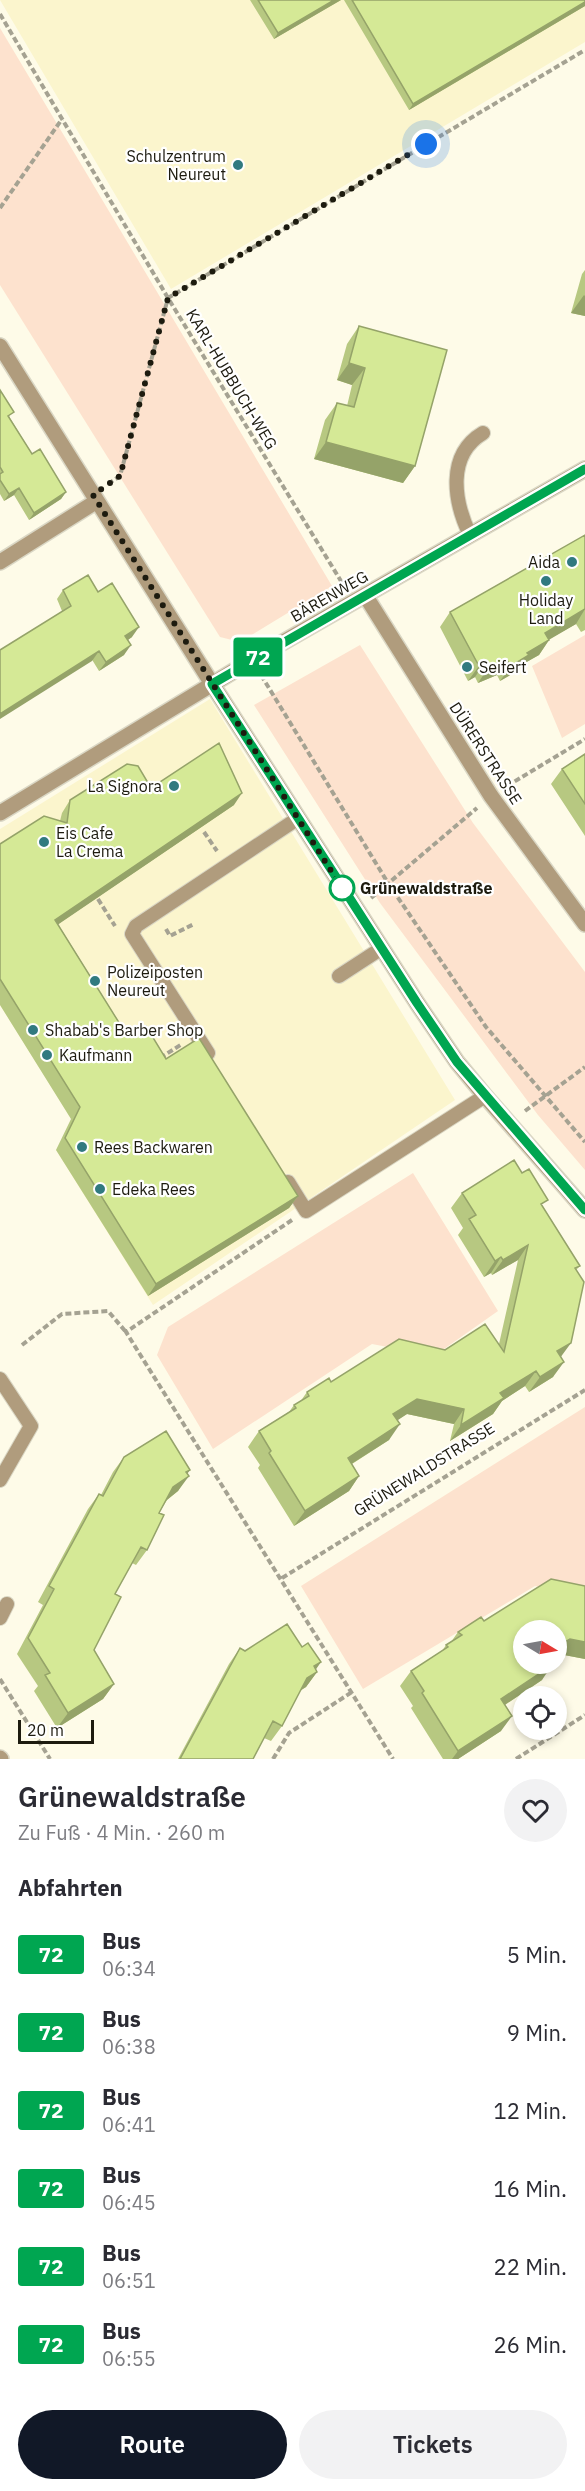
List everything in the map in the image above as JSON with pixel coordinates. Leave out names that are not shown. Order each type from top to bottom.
[{"type":"street","points":[[0,346],[297,819],[457,1062],[585,1210]]},
{"type":"street","name":"BÄRENWEG","points":[[0,813],[252,660],[470,535],[583,475]]},
{"type":"street","points":[[0,562],[95,498]]},
{"type":"street","name":"DÜRERSTRASSE","points":[[359,599],[491,796],[585,924]]},
{"type":"lane","points":[[470,535],[461,517],[456,490],[463,452],[472,439],[483,433]]},
{"type":"lane","points":[[213,1061],[132,934],[136,926],[297,819]]},
{"type":"lane","points":[[339,976],[381,948]]},
{"type":"lane","points":[[281,1171],[306,1211],[485,1096]]},
{"type":"lane","points":[[0,1379],[31,1426],[0,1480]]},
{"type":"lane","points":[[0,1618],[7,1604]]},
{"type":"path","name":"KARL-HUBBUCH-WEG","points":[[0,14],[168,298],[359,599]]},
{"type":"path","points":[[95,498],[120,476],[168,298],[585,50]]},
{"type":"path","points":[[0,208],[62,119]]},
{"type":"path","points":[[252,660],[388,883],[486,1027],[585,1142]]},
{"type":"path","points":[[356,910],[491,796],[585,738]]},
{"type":"path","points":[[98,899],[119,933],[132,934]]},
{"type":"path","points":[[173,934],[194,924]]},
{"type":"path","points":[[152,1064],[196,1035]]},
{"type":"path","points":[[509,1122],[546,1098],[585,1067]]},
{"type":"path","points":[[126,1332],[306,1211]]},
{"type":"path","points":[[22,1345],[62,1314],[108,1311],[126,1332],[282,1578],[393,1759]]},
{"type":"path","name":"GRÜNEWALDSTRASSE","points":[[282,1578],[585,1390]]},
{"type":"path","points":[[0,1679],[50,1759]]},
{"type":"path","points":[[273,1759],[289,1733],[352,1692]]},
{"type":"path","points":[[516,1759],[585,1715]]},
{"type":"shaded area","name":"Schulzentrum Neureut","points":[[0,0],[585,0],[585,42],[171,289]]},
{"type":"shaded area","points":[[0,28],[332,586],[240,642],[220,637],[0,285]]},
{"type":"shaded area","points":[[585,635],[585,724],[562,738],[532,666]]},
{"type":"shaded area","points":[[360,645],[473,823],[585,972],[585,1170],[538,1115],[380,903],[254,705]]},
{"type":"shaded area","points":[[210,699],[455,1100],[153,1305],[56,1150],[74,1123],[0,1005],[0,829]]},
{"type":"shaded area","points":[[413,1173],[498,1311],[434,1356],[372,1344],[213,1449],[157,1355],[168,1327]]},
{"type":"shaded area","points":[[585,1407],[585,1597],[535,1586],[363,1689],[301,1586]]},
{"type":"building","points":[[258,0],[334,0],[278,33]]},
{"type":"building","points":[[352,0],[585,0],[585,2],[413,104]]},
{"type":"building","points":[[359,326],[447,350],[415,466],[326,442],[337,403],[354,407],[365,368],[349,363]]},
{"type":"building","points":[[0,390],[14,412],[8,416],[32,454],[40,449],[66,492],[34,513],[19,488],[9,494],[0,480],[0,474],[3,472],[0,467]]},
{"type":"building","points":[[585,535],[585,609],[545,633],[549,640],[511,666],[507,660],[488,668],[485,662],[479,666],[450,612]]},
{"type":"building","points":[[88,575],[98,592],[112,583],[139,627],[125,636],[131,645],[106,662],[99,651],[0,714],[0,650],[71,606],[63,590]]},
{"type":"building","points":[[219,743],[242,793],[55,920],[128,1037],[146,1026],[166,1059],[199,1038],[298,1196],[156,1284],[65,1138],[80,1107],[0,979],[0,844],[44,816],[67,823],[70,800],[127,764],[138,766],[151,788]]},
{"type":"building","points":[[585,754],[585,804],[562,769]]},
{"type":"building","points":[[514,1160],[522,1173],[529,1169],[548,1200],[541,1204],[580,1266],[575,1268],[584,1282],[571,1343],[557,1351],[564,1362],[540,1377],[536,1371],[500,1393],[504,1398],[461,1425],[464,1409],[417,1399],[393,1414],[400,1424],[348,1458],[359,1476],[305,1511],[269,1453],[271,1451],[259,1431],[296,1408],[294,1405],[309,1396],[307,1392],[329,1378],[331,1382],[399,1339],[445,1350],[485,1324],[504,1352],[528,1245],[503,1260],[501,1257],[495,1261],[469,1219],[476,1215],[462,1193]]},
{"type":"building","points":[[166,1431],[190,1470],[186,1472],[189,1476],[173,1487],[159,1513],[164,1515],[147,1550],[141,1547],[115,1594],[121,1597],[94,1650],[114,1684],[68,1713],[45,1675],[50,1673],[28,1638],[54,1589],[49,1586],[99,1494],[103,1496],[124,1457]]},
{"type":"building","points":[[551,1579],[585,1586],[585,1642],[570,1639],[567,1641],[567,1620],[513,1620],[513,1674],[538,1674],[520,1686],[513,1686],[513,1691],[501,1699],[512,1716],[458,1751],[411,1671],[448,1647],[446,1645],[462,1635],[458,1632],[481,1617],[484,1621]]},
{"type":"building","points":[[287,1624],[302,1647],[308,1643],[321,1662],[314,1666],[317,1672],[307,1678],[282,1726],[273,1721],[253,1759],[180,1759],[240,1648],[245,1651]]},
{"type":"bus line","name":"72","points":[[585,469],[212,684],[297,819],[457,1062],[585,1210]]},
{"type":"place","name":"Schulzentrum Neureut","points":[[238,165]]},
{"type":"place","name":"Aida","points":[[572,562]]},
{"type":"place","name":"Holiday Land","points":[[546,581]]},
{"type":"place","name":"Seifert","points":[[467,667]]},
{"type":"place","name":"La Signora","points":[[174,786]]},
{"type":"place","name":"Eis Cafe La Crema","points":[[44,842]]},
{"type":"place","name":"Grünewaldstraße","points":[[342,888]]},
{"type":"place","name":"Polizeiposten Neureut","points":[[95,981]]},
{"type":"place","name":"Shabab's Barber Shop","points":[[33,1030]]},
{"type":"place","name":"Kaufmann","points":[[47,1055]]},
{"type":"place","name":"Rees Backwaren","points":[[82,1147]]},
{"type":"place","name":"Edeka Rees","points":[[100,1189]]},
{"type":"route","points":[[342,888],[93,495],[120,476],[168,298],[426,144]]}]
